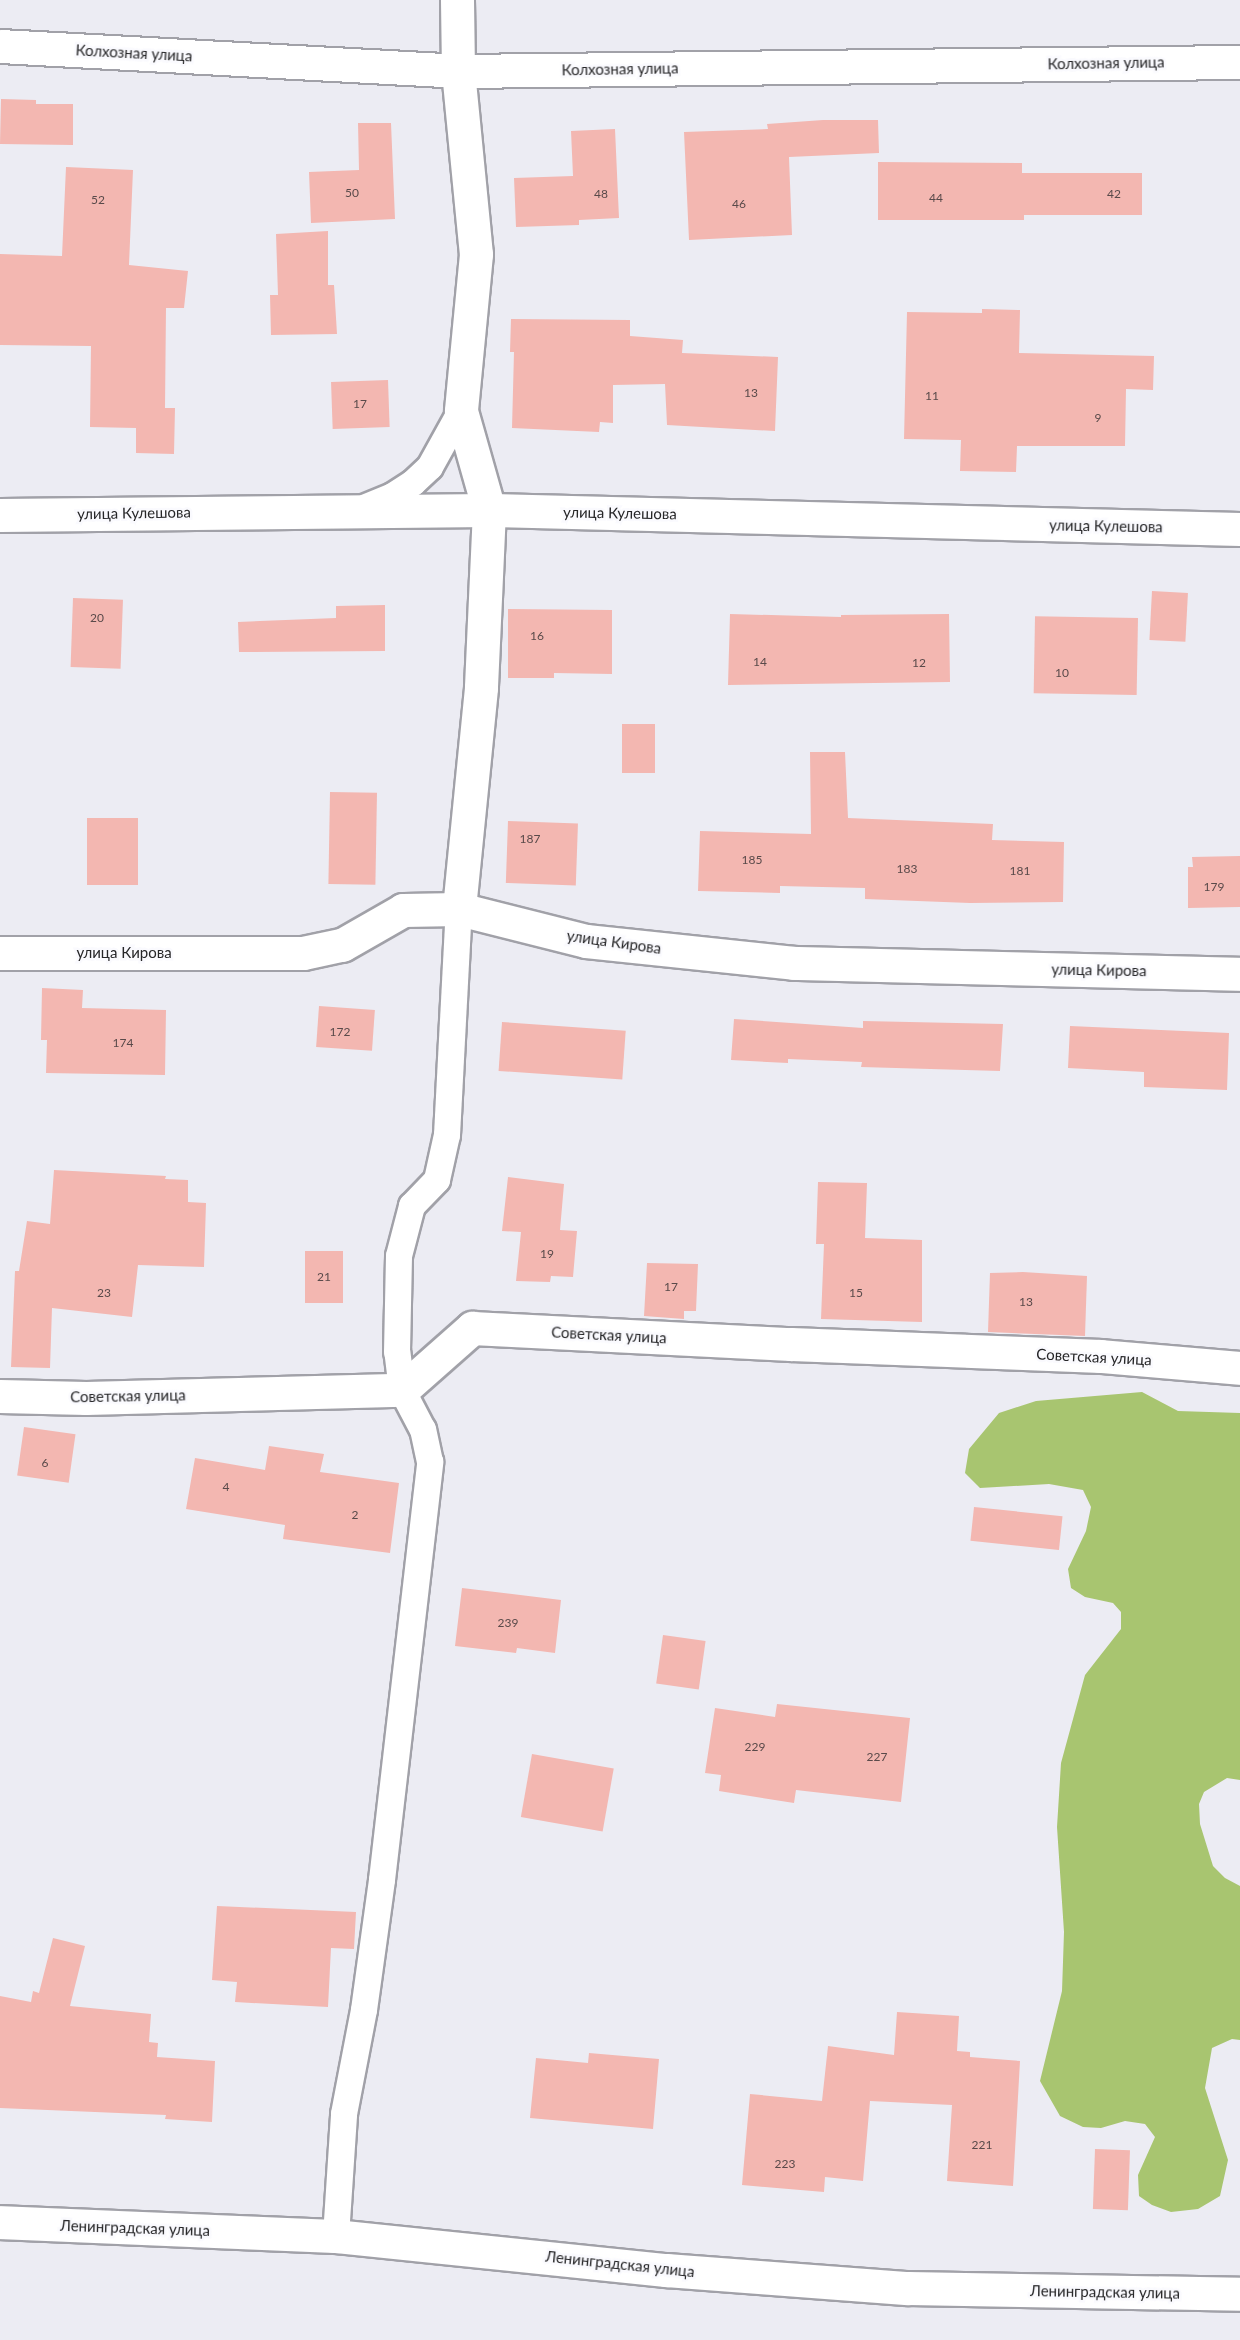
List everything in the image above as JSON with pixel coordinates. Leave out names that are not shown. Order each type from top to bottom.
[{"type":"street","points":[[457,0],[458,71],[476,254],[461,411],[489,510],[481,688],[459,909]]},
{"type":"street","name":"Колхозная улица","points":[[0,46],[458,71],[1240,62]]},
{"type":"street","name":"улица Кулешова","points":[[0,515],[489,510],[1240,529]]},
{"type":"street","name":"улица Кирова","points":[[0,953],[303,952],[342,945],[403,910],[459,909],[586,941],[794,963],[1240,974]]},
{"type":"street","name":"Советская улица","points":[[0,1396],[86,1398],[402,1390],[472,1328],[1101,1356],[1240,1368]]},
{"type":"street","name":"Ленинградская улица","points":[[0,2222],[336,2236],[666,2270],[908,2288],[1240,2294]]},
{"type":"lane","points":[[357,510],[393,496],[413,483],[430,467],[441,451],[461,411]]},
{"type":"lane","points":[[336,2236],[344,2114],[364,2010],[382,1880],[430,1462],[423,1430],[402,1390],[397,1352],[399,1256],[412,1206],[437,1180],[447,1135],[459,909]]},
{"type":"green space","points":[[1142,1392],[1178,1411],[1240,1413],[1240,1780],[1227,1778],[1204,1792],[1199,1804],[1200,1824],[1213,1866],[1225,1878],[1240,1886],[1240,2040],[1232,2039],[1212,2048],[1205,2088],[1228,2160],[1220,2196],[1198,2209],[1171,2212],[1152,2205],[1139,2196],[1138,2175],[1155,2137],[1145,2124],[1125,2121],[1101,2128],[1083,2127],[1060,2116],[1040,2081],[1062,1991],[1064,1932],[1057,1827],[1061,1763],[1085,1675],[1121,1629],[1121,1612],[1113,1603],[1085,1597],[1071,1588],[1068,1569],[1086,1531],[1091,1507],[1083,1490],[1049,1484],[980,1488],[965,1473],[969,1449],[999,1413],[1036,1401]]},
{"type":"building","points":[[1,99],[36,100],[36,104],[73,104],[73,145],[0,144]]},
{"type":"building","points":[[823,120],[878,120],[879,153],[789,157],[792,235],[689,240],[684,132],[768,129],[767,124]]},
{"type":"building","points":[[358,123],[391,123],[395,219],[311,223],[309,172],[359,170]]},
{"type":"building","points":[[615,129],[619,218],[579,220],[579,225],[516,227],[514,178],[573,176],[571,131]]},
{"type":"building","points":[[878,162],[1022,163],[1022,173],[1142,173],[1142,215],[1024,215],[1024,220],[878,220]]},
{"type":"building","points":[[66,167],[133,170],[129,265],[188,271],[184,308],[166,308],[165,408],[175,408],[174,454],[136,453],[136,428],[90,427],[91,346],[0,345],[0,254],[62,256]]},
{"type":"building","points":[[328,231],[328,285],[334,285],[337,334],[271,335],[270,295],[278,295],[276,234]]},
{"type":"building","points":[[982,309],[1020,310],[1019,353],[1154,356],[1153,390],[1126,389],[1125,446],[1017,446],[1016,472],[960,471],[961,440],[904,439],[907,312],[982,313]]},
{"type":"building","points":[[511,319],[630,320],[630,336],[683,340],[682,353],[778,357],[775,431],[667,425],[665,384],[613,385],[613,423],[600,422],[599,432],[512,428],[514,352],[510,352]]},
{"type":"building","points":[[388,380],[390,427],[333,429],[331,382]]},
{"type":"building","points":[[1152,591],[1188,593],[1185,642],[1149,640]]},
{"type":"building","points":[[73,598],[123,600],[121,669],[71,667]]},
{"type":"building","points":[[385,605],[385,651],[239,652],[238,622],[336,618],[336,606]]},
{"type":"building","points":[[508,609],[612,610],[612,674],[554,673],[554,678],[508,678]]},
{"type":"building","points":[[730,614],[841,617],[841,615],[949,614],[950,682],[728,685]]},
{"type":"building","points":[[1035,616],[1138,618],[1137,695],[1034,693]]},
{"type":"building","points":[[622,724],[655,724],[655,773],[622,773]]},
{"type":"building","points":[[810,752],[845,752],[848,818],[993,824],[992,840],[1064,842],[1063,902],[970,903],[865,899],[865,888],[780,886],[780,893],[698,891],[700,831],[811,834]]},
{"type":"building","points":[[330,792],[377,793],[375,885],[328,884]]},
{"type":"building","points":[[87,818],[138,818],[138,885],[87,885]]},
{"type":"building","points":[[508,821],[578,823],[576,885],[506,883]]},
{"type":"building","points":[[1240,856],[1240,907],[1188,908],[1188,867],[1193,867],[1192,857]]},
{"type":"building","points":[[42,988],[83,990],[82,1008],[166,1010],[165,1075],[46,1073],[47,1040],[41,1040]]},
{"type":"building","points":[[319,1006],[375,1010],[372,1051],[316,1047]]},
{"type":"building","points":[[734,1019],[863,1028],[863,1021],[1003,1024],[1000,1071],[861,1067],[862,1062],[788,1059],[788,1063],[731,1060]]},
{"type":"building","points":[[502,1022],[626,1031],[622,1080],[499,1071]]},
{"type":"building","points":[[1070,1026],[1229,1033],[1227,1090],[1144,1087],[1144,1072],[1068,1068]]},
{"type":"building","points":[[54,1170],[166,1176],[165,1179],[188,1180],[188,1202],[206,1203],[204,1267],[138,1265],[132,1317],[52,1308],[50,1368],[11,1367],[15,1271],[19,1271],[27,1221],[50,1224]]},
{"type":"building","points":[[508,1177],[564,1184],[560,1230],[577,1231],[573,1277],[551,1276],[550,1282],[516,1281],[521,1232],[502,1231]]},
{"type":"building","points":[[818,1182],[867,1183],[865,1238],[922,1240],[922,1322],[821,1319],[824,1244],[816,1244]]},
{"type":"building","points":[[305,1251],[343,1251],[343,1303],[305,1303]]},
{"type":"building","points":[[647,1263],[698,1264],[696,1311],[684,1311],[684,1319],[644,1316]]},
{"type":"building","points":[[1023,1272],[1087,1276],[1085,1336],[988,1332],[990,1273]]},
{"type":"building","points":[[24,1427],[75,1434],[69,1483],[17,1476]]},
{"type":"building","points":[[269,1446],[324,1454],[320,1472],[399,1483],[390,1553],[283,1539],[285,1525],[186,1509],[195,1458],[265,1470]]},
{"type":"building","points":[[974,1507],[1063,1516],[1059,1550],[970,1541]]},
{"type":"building","points":[[462,1588],[561,1600],[555,1653],[517,1648],[516,1653],[455,1646]]},
{"type":"building","points":[[663,1635],[706,1641],[699,1690],[656,1684]]},
{"type":"building","points":[[777,1704],[910,1718],[901,1802],[796,1790],[794,1803],[719,1791],[721,1775],[705,1773],[715,1708],[775,1717]]},
{"type":"building","points":[[532,1754],[614,1768],[603,1831],[521,1817]]},
{"type":"building","points":[[217,1906],[356,1912],[354,1949],[331,1948],[328,2007],[235,2002],[237,1982],[212,1980]]},
{"type":"building","points":[[53,1938],[85,1946],[70,2006],[151,2014],[149,2042],[158,2043],[157,2057],[215,2061],[212,2122],[165,2119],[166,2115],[0,2108],[0,1996],[31,2002],[33,1991],[39,1993]]},
{"type":"building","points":[[897,2012],[959,2016],[957,2051],[970,2052],[970,2057],[1020,2061],[1013,2186],[947,2181],[952,2105],[870,2101],[863,2181],[825,2177],[824,2192],[742,2185],[750,2094],[822,2101],[828,2046],[894,2055]]},
{"type":"building","points":[[589,2053],[659,2059],[653,2129],[530,2118],[536,2058],[588,2063]]},
{"type":"building","points":[[1095,2149],[1130,2150],[1128,2210],[1093,2209]]}]
